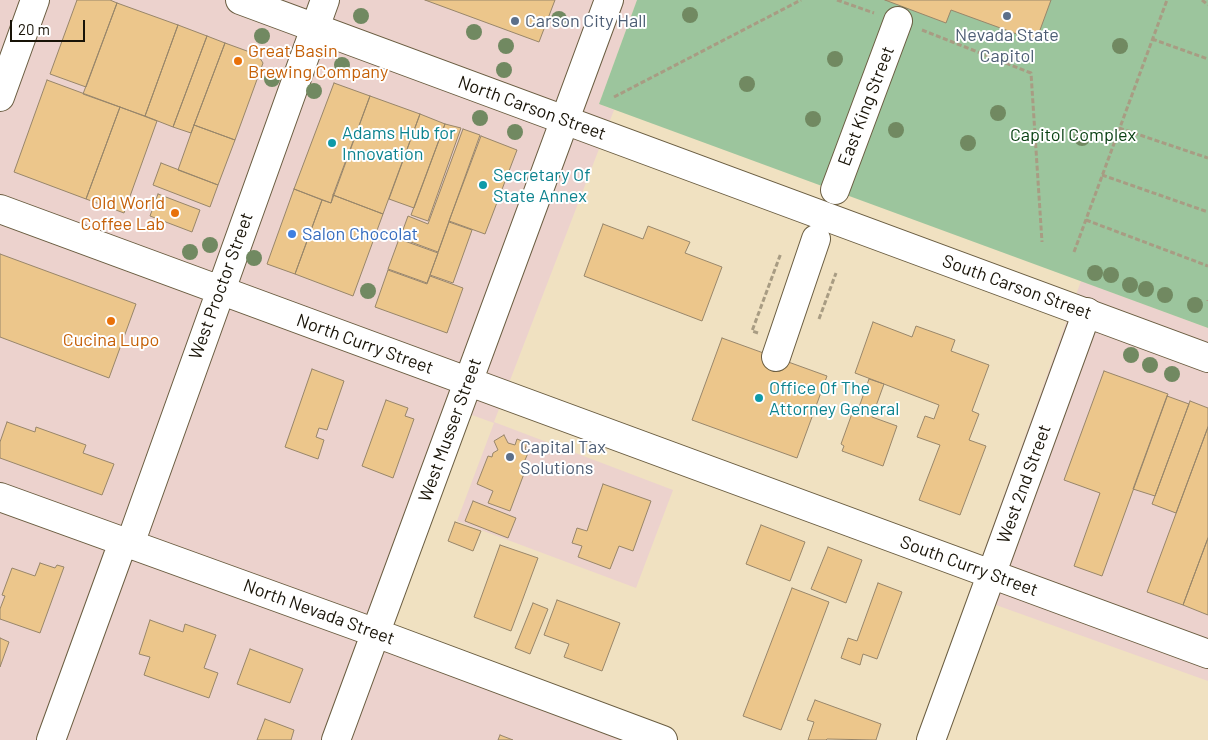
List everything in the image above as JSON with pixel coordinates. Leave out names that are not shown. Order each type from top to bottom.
[{"type":"street","points":[[0,97],[35,0]]},
{"type":"street","name":"North Carson Street","points":[[240,0],[564,120],[820,228]]},
{"type":"street","name":"West Proctor Street","points":[[51,740],[220,290],[325,0]]},
{"type":"street","name":"West Musser Street","points":[[336,740],[608,0]]},
{"type":"street","name":"East King Street","points":[[835,190],[898,21]]},
{"type":"street","name":"North Curry Street","points":[[0,210],[730,478]]},
{"type":"street","points":[[776,357],[820,228]]},
{"type":"street","name":"South Carson Street","points":[[820,228],[1087,312],[1208,358]]},
{"type":"street","name":"West 2nd Street","points":[[930,740],[1087,312]]},
{"type":"street","name":"South Curry Street","points":[[730,478],[1208,654]]},
{"type":"street","name":"North Nevada Street","points":[[0,497],[376,633],[663,740]]},
{"type":"path","points":[[614,97],[801,0]]},
{"type":"path","points":[[837,0],[898,21],[1032,73],[1042,242]]},
{"type":"path","points":[[1074,252],[1167,0]]},
{"type":"path","points":[[1202,0],[1208,5]]},
{"type":"path","points":[[1152,39],[1208,59]]},
{"type":"path","points":[[1120,128],[1208,158]]},
{"type":"path","points":[[1102,175],[1208,212]]},
{"type":"path","points":[[1086,220],[1208,266]]},
{"type":"shaded area","points":[[0,0],[637,0],[599,104],[614,110],[494,422],[673,490],[636,588],[457,521],[494,423],[458,410],[376,632],[633,740],[0,740]]},
{"type":"shaded area","points":[[1081,281],[1208,328],[1208,681],[968,595]]},
{"type":"green space","name":"Capitol Complex","points":[[637,0],[1208,0],[1208,328],[599,104]]},
{"type":"building","points":[[77,0],[110,0],[117,3],[86,87],[50,74]]},
{"type":"building","name":"Carson City Hall","points":[[425,0],[555,0],[539,42]]},
{"type":"building","name":"Nevada State Capitol","points":[[885,0],[1051,0],[1036,41],[951,10],[946,23]]},
{"type":"building","points":[[117,3],[178,25],[145,116],[83,94]]},
{"type":"building","points":[[178,25],[207,36],[173,127],[145,116]]},
{"type":"building","points":[[207,36],[225,43],[191,133],[173,127]]},
{"type":"building","points":[[225,43],[258,55],[263,63],[235,140],[194,125]]},
{"type":"building","points":[[47,80],[120,107],[86,199],[14,172]]},
{"type":"building","name":"Adams Hub for Innovation","points":[[334,83],[370,96],[331,203],[294,189]]},
{"type":"building","points":[[370,96],[420,114],[383,214],[333,195]]},
{"type":"building","points":[[120,107],[157,121],[124,213],[86,199]]},
{"type":"building","points":[[420,114],[445,124],[414,208],[389,199]]},
{"type":"building","points":[[445,124],[461,128],[428,221],[411,215]]},
{"type":"building","points":[[194,125],[235,140],[218,185],[178,170]]},
{"type":"building","points":[[463,129],[480,135],[438,252],[400,238],[408,216],[428,224]]},
{"type":"building","name":"Secretary Of State Annex","points":[[481,136],[517,150],[485,234],[449,221]]},
{"type":"building","points":[[161,163],[218,185],[210,207],[153,185]]},
{"type":"building","points":[[294,189],[322,200],[295,274],[267,264]]},
{"type":"building","name":"Old World Coffee Lab","points":[[158,194],[200,210],[192,232],[150,216]]},
{"type":"building","points":[[333,195],[383,214],[353,296],[295,274],[322,200],[331,203]]},
{"type":"building","points":[[449,222],[472,230],[453,283],[430,275]]},
{"type":"building","points":[[603,224],[643,239],[648,226],[690,242],[685,253],[722,267],[702,321],[584,276]]},
{"type":"building","points":[[399,239],[438,253],[427,283],[388,269]]},
{"type":"building","points":[[0,254],[136,304],[109,378],[0,337]]},
{"type":"building","points":[[388,270],[427,284],[430,276],[463,288],[447,333],[375,307]]},
{"type":"building","points":[[873,322],[912,337],[916,326],[955,340],[951,351],[989,365],[972,411],[979,414],[969,440],[986,446],[960,515],[919,500],[940,445],[917,437],[925,416],[934,419],[939,405],[855,373]]},
{"type":"building","name":"Office Of The Attorney General","points":[[722,338],[827,376],[797,458],[692,420]]},
{"type":"building","points":[[312,369],[344,381],[327,430],[319,428],[316,437],[324,440],[318,459],[285,447]]},
{"type":"building","points":[[1104,371],[1168,394],[1102,576],[1074,566],[1100,493],[1064,480]]},
{"type":"building","points":[[869,379],[884,384],[872,417],[897,426],[883,466],[842,451],[844,446],[841,444],[854,408],[858,410]]},
{"type":"building","points":[[1167,396],[1189,404],[1155,496],[1133,489]]},
{"type":"building","points":[[386,400],[408,408],[405,416],[414,419],[393,478],[362,466]]},
{"type":"building","points":[[1190,401],[1208,408],[1208,427],[1176,513],[1152,504]]},
{"type":"building","points":[[7,422],[35,432],[36,427],[86,445],[83,453],[114,464],[102,495],[0,458],[0,442]]},
{"type":"building","points":[[1208,427],[1208,538],[1183,605],[1147,592]]},
{"type":"building","points":[[504,435],[508,443],[515,445],[517,439],[527,443],[525,449],[529,451],[521,469],[525,471],[510,511],[488,503],[493,491],[477,484],[488,456],[492,457],[493,453],[498,450],[494,441]]},
{"type":"building","points":[[603,484],[651,501],[633,551],[619,546],[610,569],[578,557],[582,546],[572,543],[577,528],[587,531]]},
{"type":"building","points":[[473,501],[516,518],[508,538],[465,521]]},
{"type":"building","points":[[455,522],[481,531],[473,551],[448,541]]},
{"type":"building","points":[[761,525],[805,542],[790,581],[746,564]]},
{"type":"building","points":[[1208,538],[1208,615],[1183,605]]},
{"type":"building","points":[[500,545],[538,558],[511,631],[474,617]]},
{"type":"building","points":[[828,547],[862,560],[846,603],[811,589]]},
{"type":"building","points":[[40,563],[55,568],[57,565],[64,567],[40,633],[0,619],[0,609],[5,596],[2,595],[12,568],[35,576]]},
{"type":"building","points":[[878,583],[902,592],[877,659],[863,654],[860,665],[841,658],[848,638],[857,641]]},
{"type":"building","points":[[792,588],[829,602],[781,730],[743,716]]},
{"type":"building","points":[[557,600],[620,623],[602,671],[564,657],[569,644],[544,635]]},
{"type":"building","points":[[533,603],[548,609],[530,654],[515,648]]},
{"type":"building","points":[[150,620],[183,632],[185,624],[216,635],[204,668],[218,673],[209,698],[144,675],[150,657],[139,654]]},
{"type":"building","points":[[0,638],[9,642],[0,667]]},
{"type":"building","points":[[250,649],[303,669],[290,703],[237,684]]},
{"type":"building","points":[[815,700],[881,724],[876,740],[808,740],[814,722],[807,720]]},
{"type":"building","points":[[265,719],[294,730],[291,740],[257,740]]},
{"type":"building","points":[[500,735],[513,740],[498,740]]},
{"type":"place","name":"Nevada State Capitol","points":[[1007,16]]},
{"type":"place","name":"Carson City Hall","points":[[515,21]]},
{"type":"place","name":"Great Basin Brewing Company","points":[[238,61]]},
{"type":"place","name":"Adams Hub for Innovation","points":[[332,143]]},
{"type":"place","name":"Secretary Of State Annex","points":[[483,185]]},
{"type":"place","name":"Old World Coffee Lab","points":[[175,213]]},
{"type":"place","name":"Salon Chocolat","points":[[292,234]]},
{"type":"place","name":"Cucina Lupo","points":[[111,321]]},
{"type":"place","name":"Office Of The Attorney General","points":[[759,398]]},
{"type":"place","name":"Capital Tax Solutions","points":[[510,457]]}]
